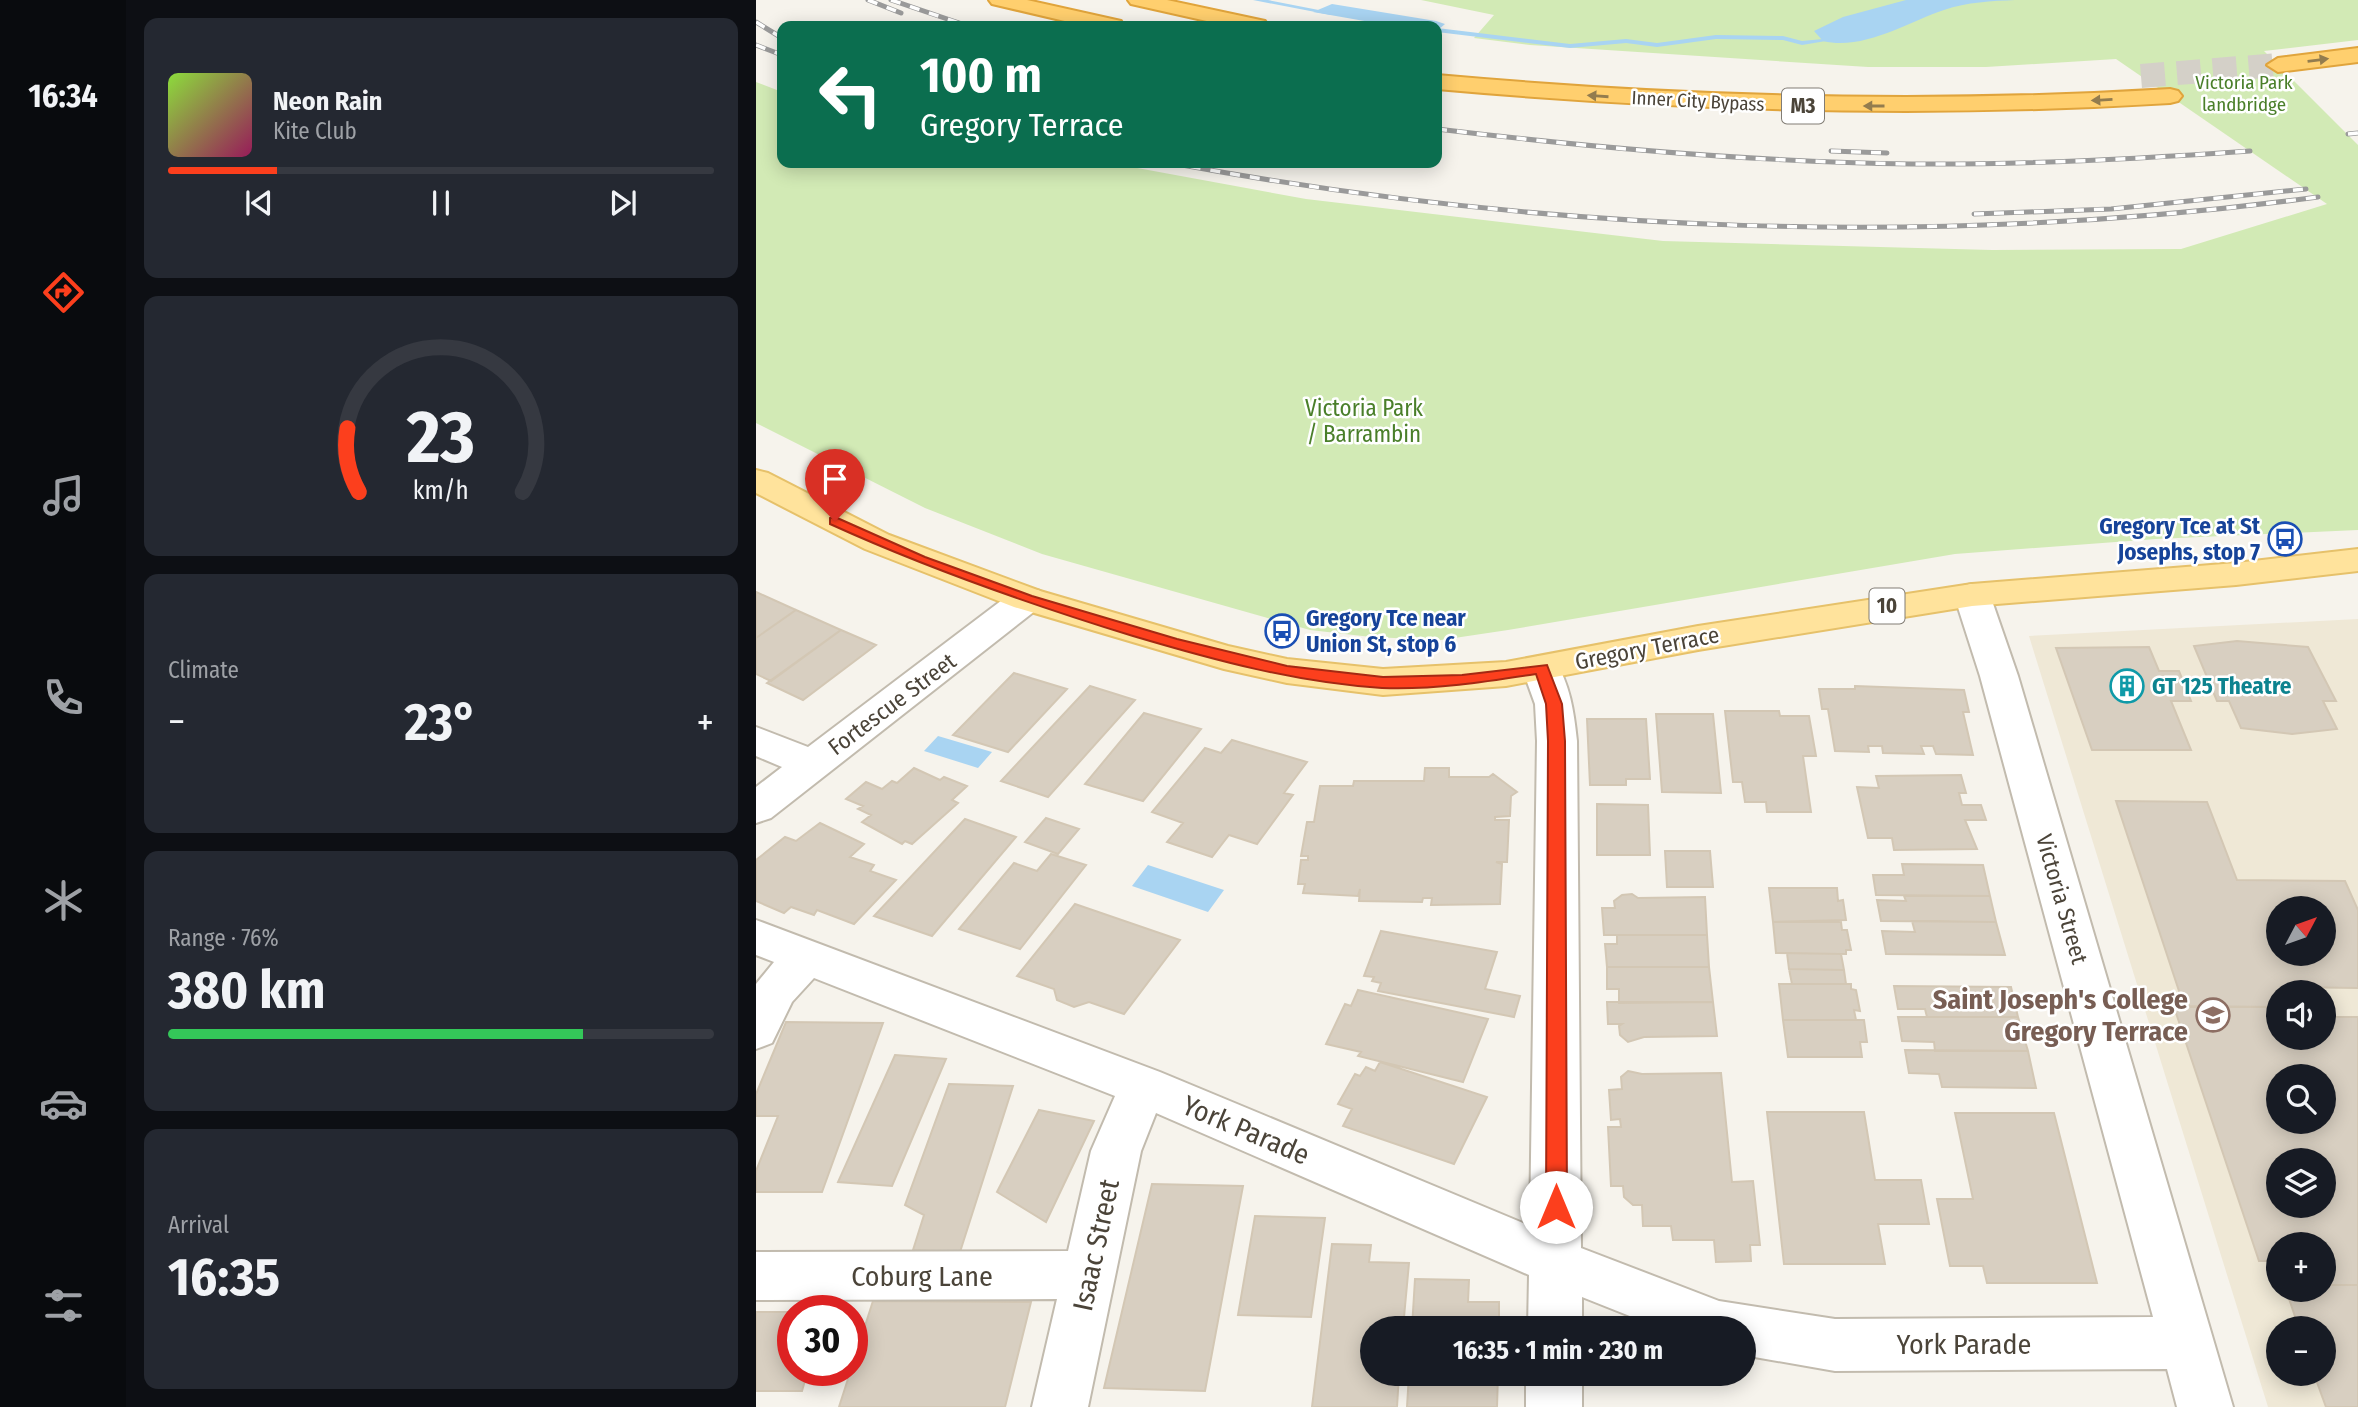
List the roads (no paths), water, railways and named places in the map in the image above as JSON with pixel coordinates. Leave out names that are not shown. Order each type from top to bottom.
[{"type":"highway","points":[[999,0],[1091,21]]},
{"type":"highway","points":[[1025,0],[1057,13]]},
{"type":"highway","points":[[1138,0],[1234,21]]},
{"type":"highway","points":[[2278,65],[2358,55]]},
{"type":"highway","name":"Inner City Bypass","points":[[1643,76],[1781,83],[1924,85],[2141,76]]},
{"type":"highway","points":[[2298,84],[2358,78]]},
{"type":"highway","name":"Inner City Bypass","points":[[1442,82],[1599,96],[1773,105],[1955,106],[2170,96]]},
{"type":"main road","name":"Gregory Terrace","points":[[756,481],[888,546],[1027,599],[1224,657],[1335,679],[1427,682],[1541,668],[1711,636],[1972,595],[2236,575],[2358,560]]},
{"type":"main road","name":"Gregory Terrace","points":[[2236,575],[2295,581],[2358,582]]},
{"type":"street","name":"Victoria Street","points":[[1972,595],[1999,677],[2205,1407]]},
{"type":"street","name":"Fortescue Street","points":[[756,808],[1027,599]]},
{"type":"street","points":[[1541,668],[1554,704],[1557,741],[1555,1316]]},
{"type":"street","points":[[756,740],[813,765]]},
{"type":"street","name":"York Parade","points":[[756,937],[1143,1086],[1556,1262],[1694,1316]]},
{"type":"street","points":[[756,1030],[775,991],[805,958]]},
{"type":"street","name":"Isaac Street","points":[[1060,1407],[1116,1150],[1143,1086]]},
{"type":"street","name":"Coburg Lane","points":[[756,1276],[1089,1275]]},
{"type":"street","name":"York Parade","points":[[1756,1332],[1835,1345],[2186,1343]]},
{"type":"street","points":[[1554,1386],[1554,1407]]},
{"type":"water","points":[[1906,0],[2015,0],[1953,7],[1885,34],[1854,42],[1823,41],[1814,31],[1843,17]]},
{"type":"water","points":[[1332,4],[1436,21],[1364,21],[1313,12]]},
{"type":"water","points":[[938,736],[992,752],[978,768],[924,751]]},
{"type":"water","points":[[1148,865],[1224,890],[1208,912],[1132,886]]},
{"type":"waterway","points":[[1256,0],[1331,13]]},
{"type":"waterway","points":[[1442,31],[1570,46],[1626,41],[1657,45],[1716,37],[1783,38],[1802,43],[1823,41]]},
{"type":"tunnel","points":[[2141,76],[2278,65]]},
{"type":"railway","points":[[868,0],[901,13]]},
{"type":"railway","points":[[891,0],[953,21]]},
{"type":"railway","points":[[756,22],[777,35]]},
{"type":"railway","points":[[756,45],[777,53]]},
{"type":"railway","points":[[1442,130],[1674,153],[1852,163],[2039,162],[2250,151]]},
{"type":"railway","points":[[2348,134],[2358,133]]},
{"type":"railway","points":[[1831,151],[1887,153]]},
{"type":"railway","points":[[1201,168],[1313,187],[1456,205],[1599,218],[1743,225],[1887,227],[2031,223],[2175,213],[2318,197]]},
{"type":"railway","points":[[1974,214],[2111,209],[2306,189]]},
{"type":"place","name":"Gregory Tce at St Josephs, stop 7","points":[[2285,539]]},
{"type":"place","name":"Gregory Tce near Union St, stop 6","points":[[1282,631]]},
{"type":"place","name":"GT 125 Theatre","points":[[2127,686]]},
{"type":"place","name":"Saint Joseph's College Gregory Terrace","points":[[2213,1015]]},
{"type":"park label","name":"Victoria Park landbridge","points":[[2244,93]]},
{"type":"park label","name":"Victoria Park / Barrambin","points":[[1364,421]]}]
